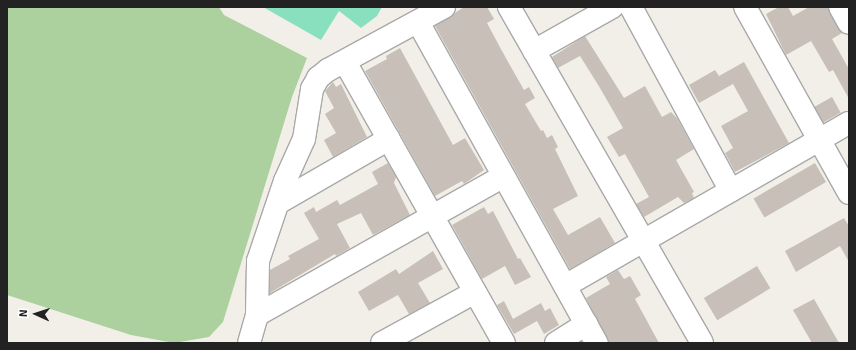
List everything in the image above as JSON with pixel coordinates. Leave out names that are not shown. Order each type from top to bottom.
[{"type":"street","points":[[249,343],[257,315],[258,261],[278,203],[304,139],[312,89],[318,78],[328,70],[444,7]]},
{"type":"street","points":[[509,7],[702,343]]},
{"type":"street","points":[[534,51],[612,7]]},
{"type":"street","points":[[631,7],[731,192]]},
{"type":"street","points":[[745,7],[849,193]]},
{"type":"street","points":[[840,7],[849,23]]},
{"type":"street","points":[[418,22],[597,343]]},
{"type":"street","points":[[345,62],[504,343]]},
{"type":"street","points":[[565,286],[849,123]]},
{"type":"street","points":[[278,203],[389,139]]},
{"type":"street","points":[[257,315],[504,176]]},
{"type":"street","points":[[382,343],[476,292]]},
{"type":"street","points":[[556,343],[587,324]]},
{"type":"green space","points":[[7,7],[219,7],[224,15],[307,58],[292,97],[223,322],[209,337],[174,343],[131,335],[7,295]]},
{"type":"green space","points":[[263,7],[382,7],[377,16],[361,28],[339,11],[321,40]]},
{"type":"building","points":[[464,7],[487,7],[494,19],[487,23],[524,90],[529,87],[535,98],[525,104],[541,131],[543,130],[547,138],[552,135],[558,147],[555,149],[578,196],[553,209],[568,235],[600,217],[615,243],[570,269],[435,26]]},
{"type":"building","points":[[779,7],[788,7],[793,16],[809,7],[828,7],[842,33],[832,39],[849,69],[849,99],[833,70],[829,72],[811,41],[786,55],[766,14]]},
{"type":"building","points":[[585,36],[624,98],[645,86],[662,117],[671,112],[677,118],[694,149],[676,160],[694,192],[692,193],[694,198],[684,203],[678,197],[644,217],[636,204],[649,197],[625,154],[619,157],[607,137],[623,128],[600,88],[580,56],[558,68],[552,57]]},
{"type":"building","points":[[400,48],[453,145],[465,138],[484,170],[464,184],[462,181],[435,196],[365,71],[387,59],[386,56]]},
{"type":"building","points":[[744,62],[789,143],[735,172],[725,153],[733,148],[721,126],[748,111],[733,84],[699,103],[689,85],[715,70],[719,76]]},
{"type":"building","points":[[333,82],[336,87],[341,84],[367,137],[333,157],[324,140],[336,133],[325,114],[334,108],[325,91]]},
{"type":"building","points":[[832,97],[841,113],[823,122],[815,107]]},
{"type":"building","points":[[388,163],[396,177],[394,183],[410,215],[373,235],[361,213],[337,224],[350,248],[336,256],[335,254],[270,293],[270,270],[290,259],[288,256],[319,239],[304,213],[314,207],[316,212],[337,200],[340,205],[378,184],[372,172]]},
{"type":"building","points":[[815,163],[826,182],[765,218],[754,198]]},
{"type":"building","points":[[484,207],[488,214],[493,211],[518,259],[520,258],[531,277],[515,285],[505,266],[482,279],[452,225]]},
{"type":"building","points":[[844,218],[849,226],[849,262],[840,246],[796,272],[785,251]]},
{"type":"building","points":[[433,251],[443,269],[418,283],[430,303],[409,314],[398,295],[369,311],[358,292],[396,269],[399,274]]},
{"type":"building","points":[[757,266],[770,288],[717,320],[704,298]]},
{"type":"building","points":[[618,270],[624,279],[630,276],[641,295],[635,299],[659,343],[609,343],[586,298],[610,284],[606,277]]},
{"type":"building","points":[[814,299],[839,343],[812,343],[793,310]]},
{"type":"building","points":[[504,301],[513,319],[541,303],[545,311],[550,308],[559,325],[544,334],[537,321],[514,334],[497,305]]}]
